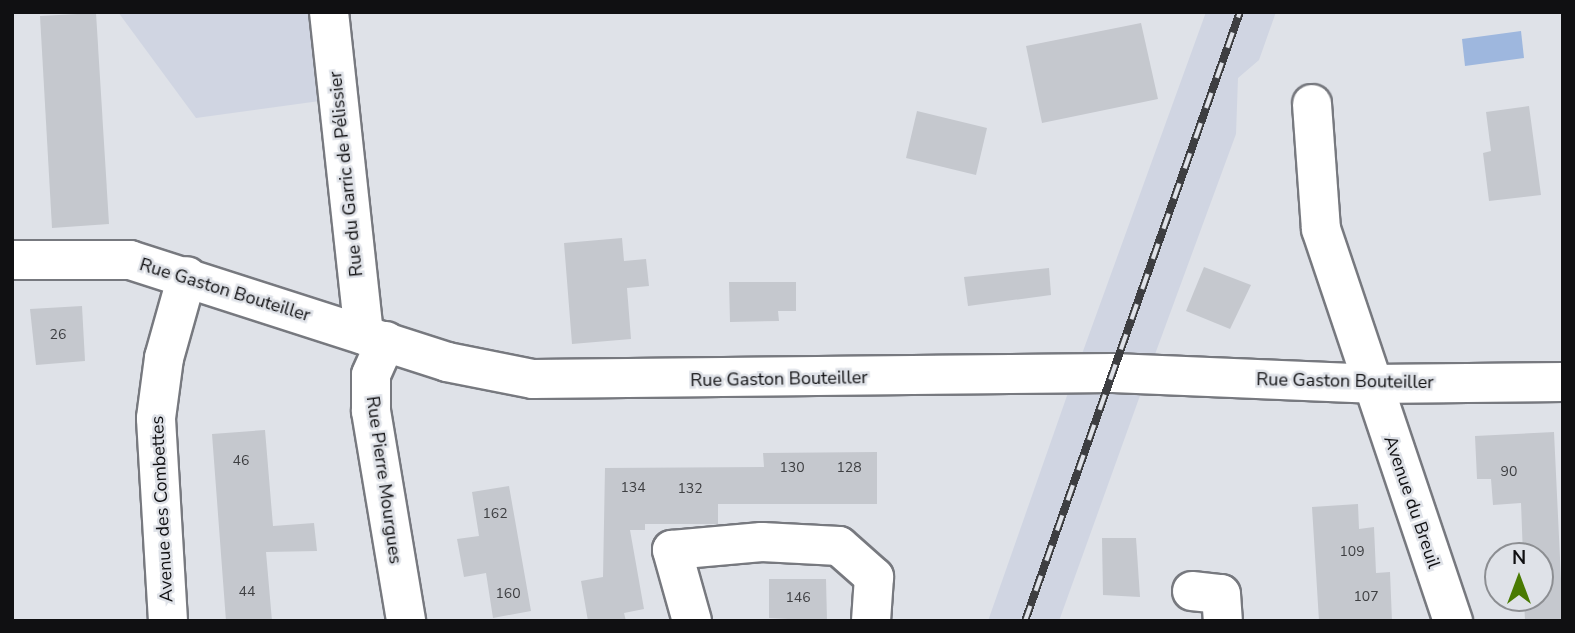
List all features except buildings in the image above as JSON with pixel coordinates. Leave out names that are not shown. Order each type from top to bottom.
[{"type":"street","name":"Rue du Garric de Pélissier","points":[[329,12],[375,338]]},
{"type":"street","name":"Avenue du Breuil","points":[[1312,104],[1321,229],[1453,621]]},
{"type":"street","name":"Rue Gaston Bouteiller","points":[[12,260],[104,257],[187,276],[375,338],[494,373],[579,382],[1113,373],[1371,384],[1563,382]]},
{"type":"street","name":"Avenue des Combettes","points":[[168,621],[156,418],[164,358],[187,276]]},
{"type":"street","name":"Rue Pierre Mourgues","points":[[375,338],[371,411],[406,621]]},
{"type":"street","points":[[692,621],[672,550],[762,542],[839,546],[874,577],[871,621]]},
{"type":"street","points":[[1192,591],[1221,594],[1223,621]]},
{"type":"shaded area","points":[[118,12],[316,12],[327,100],[196,118]]},
{"type":"shaded area","points":[[1206,12],[1276,12],[1259,60],[1238,78],[1236,134],[1154,357],[1082,354]]},
{"type":"shaded area","points":[[1069,390],[1142,390],[1059,621],[988,621]]},
{"type":"water","points":[[1521,31],[1524,58],[1465,66],[1462,39]]},
{"type":"railway","points":[[1025,621],[1240,12]]}]
